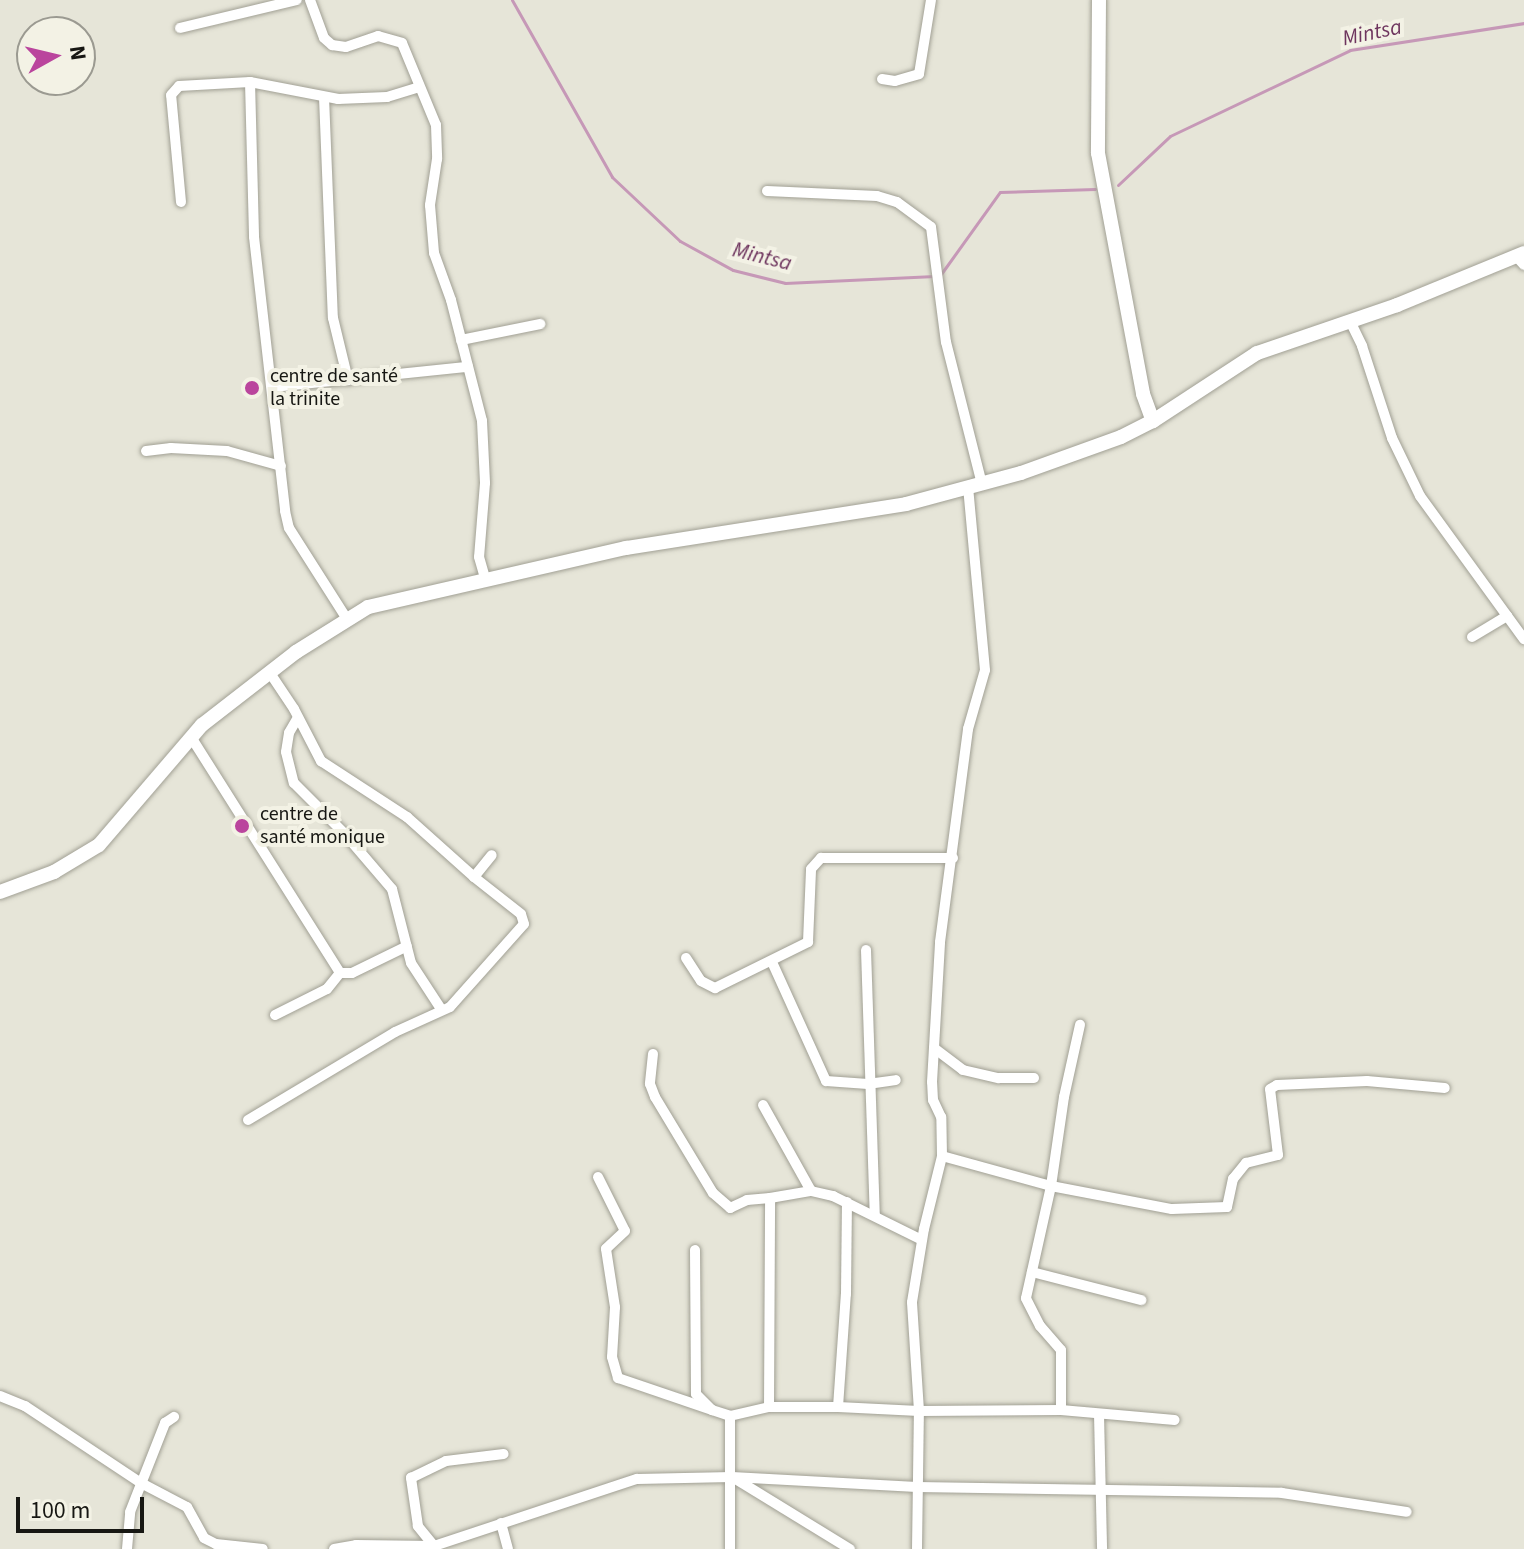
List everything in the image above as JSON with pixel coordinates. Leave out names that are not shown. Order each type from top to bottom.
[{"type":"main road","points":[[1099,0],[1098,153],[1143,394],[1153,421]]},
{"type":"main road","points":[[0,892],[54,872],[99,845],[202,725],[296,652],[368,607],[626,548],[906,504],[975,486],[1110,441],[1153,421],[1257,353],[1521,258]]},
{"type":"street","points":[[180,28],[297,0]]},
{"type":"street","points":[[310,0],[324,38],[332,45],[346,47],[378,36],[402,43],[436,125],[437,159],[430,205],[434,253],[482,421],[485,483],[479,557],[485,578]]},
{"type":"street","points":[[882,79],[895,81],[919,74],[931,0]]},
{"type":"street","points":[[181,202],[173,89],[250,82],[324,97],[387,97],[419,87]]},
{"type":"street","points":[[250,82],[254,237],[289,528],[347,619]]},
{"type":"street","points":[[324,97],[333,318],[348,380]]},
{"type":"street","points":[[767,191],[877,196],[897,202],[931,227],[946,342],[975,486],[985,670],[968,729],[940,942],[932,1082],[933,1100],[941,1117],[942,1156],[922,1240],[912,1302],[919,1411],[917,1549]]},
{"type":"street","points":[[1350,321],[1362,346],[1392,438],[1420,496],[1524,639]]},
{"type":"street","points":[[461,340],[540,324]]},
{"type":"street","points":[[273,387],[468,367]]},
{"type":"street","points":[[146,451],[171,448],[227,451],[281,466]]},
{"type":"street","points":[[1472,637],[1507,616]]},
{"type":"street","points":[[248,1120],[441,1009],[450,1007],[524,924],[521,914],[407,817],[321,761],[270,673]]},
{"type":"street","points":[[297,719],[289,733],[286,752],[294,783],[344,833],[392,889],[411,963],[441,1009]]},
{"type":"street","points":[[191,737],[340,973]]},
{"type":"street","points":[[474,877],[492,855]]},
{"type":"street","points":[[686,958],[701,981],[715,988],[808,942],[811,869],[821,858],[953,858]]},
{"type":"street","points":[[340,973],[352,973],[407,946]]},
{"type":"street","points":[[866,950],[868,1084],[875,1216]]},
{"type":"street","points":[[772,962],[826,1081],[868,1084],[896,1080]]},
{"type":"street","points":[[275,1015],[327,989],[340,973]]},
{"type":"street","points":[[1061,1410],[1061,1350],[1040,1326],[1026,1298],[1051,1186],[1064,1097],[1080,1025]]},
{"type":"street","points":[[934,1048],[963,1070],[999,1078],[1034,1078]]},
{"type":"street","points":[[653,1054],[650,1084],[655,1097],[713,1193],[730,1208],[747,1200],[811,1191],[847,1202],[922,1240]]},
{"type":"street","points":[[942,1156],[1051,1186],[1172,1209],[1227,1207],[1233,1179],[1246,1163],[1278,1155],[1270,1089],[1277,1085],[1367,1081],[1445,1088]]},
{"type":"street","points":[[763,1105],[811,1191]]},
{"type":"street","points":[[598,1177],[625,1231],[606,1249],[615,1307],[612,1357],[618,1378],[730,1416],[769,1407],[838,1407],[919,1411],[1061,1410],[1175,1420]]},
{"type":"street","points":[[769,1407],[770,1198]]},
{"type":"street","points":[[838,1407],[845,1308],[847,1202]]},
{"type":"street","points":[[695,1250],[693,1373],[696,1394],[712,1410]]},
{"type":"street","points":[[1032,1272],[1141,1300]]},
{"type":"street","points":[[0,1396],[56,1424],[141,1483],[187,1507],[202,1544],[263,1549]]},
{"type":"street","points":[[1099,1414],[1102,1549]]},
{"type":"street","points":[[730,1416],[730,1549]]},
{"type":"street","points":[[127,1549],[130,1512],[165,1423],[174,1417]]},
{"type":"street","points":[[434,1546],[418,1526],[411,1478],[446,1461],[504,1454]]},
{"type":"street","points":[[732,1477],[850,1549]]},
{"type":"street","points":[[334,1549],[356,1545],[434,1546],[637,1479],[732,1477],[917,1487],[1282,1493],[1407,1512]]},
{"type":"street","points":[[501,1523],[508,1549]]},
{"type":"waterway","name":"Mintsa","points":[[512,0],[612,177],[680,241],[733,270],[785,283],[935,276]]},
{"type":"waterway","name":"Mintsa","points":[[1118,185],[1170,136],[1350,50],[1524,23]]},
{"type":"waterway","name":"Mintsa","points":[[941,274],[1000,192],[1095,189]]},
{"type":"place","name":"centre de santé la trinite","points":[[252,388]]},
{"type":"place","name":"centre de santé monique","points":[[242,826]]}]
